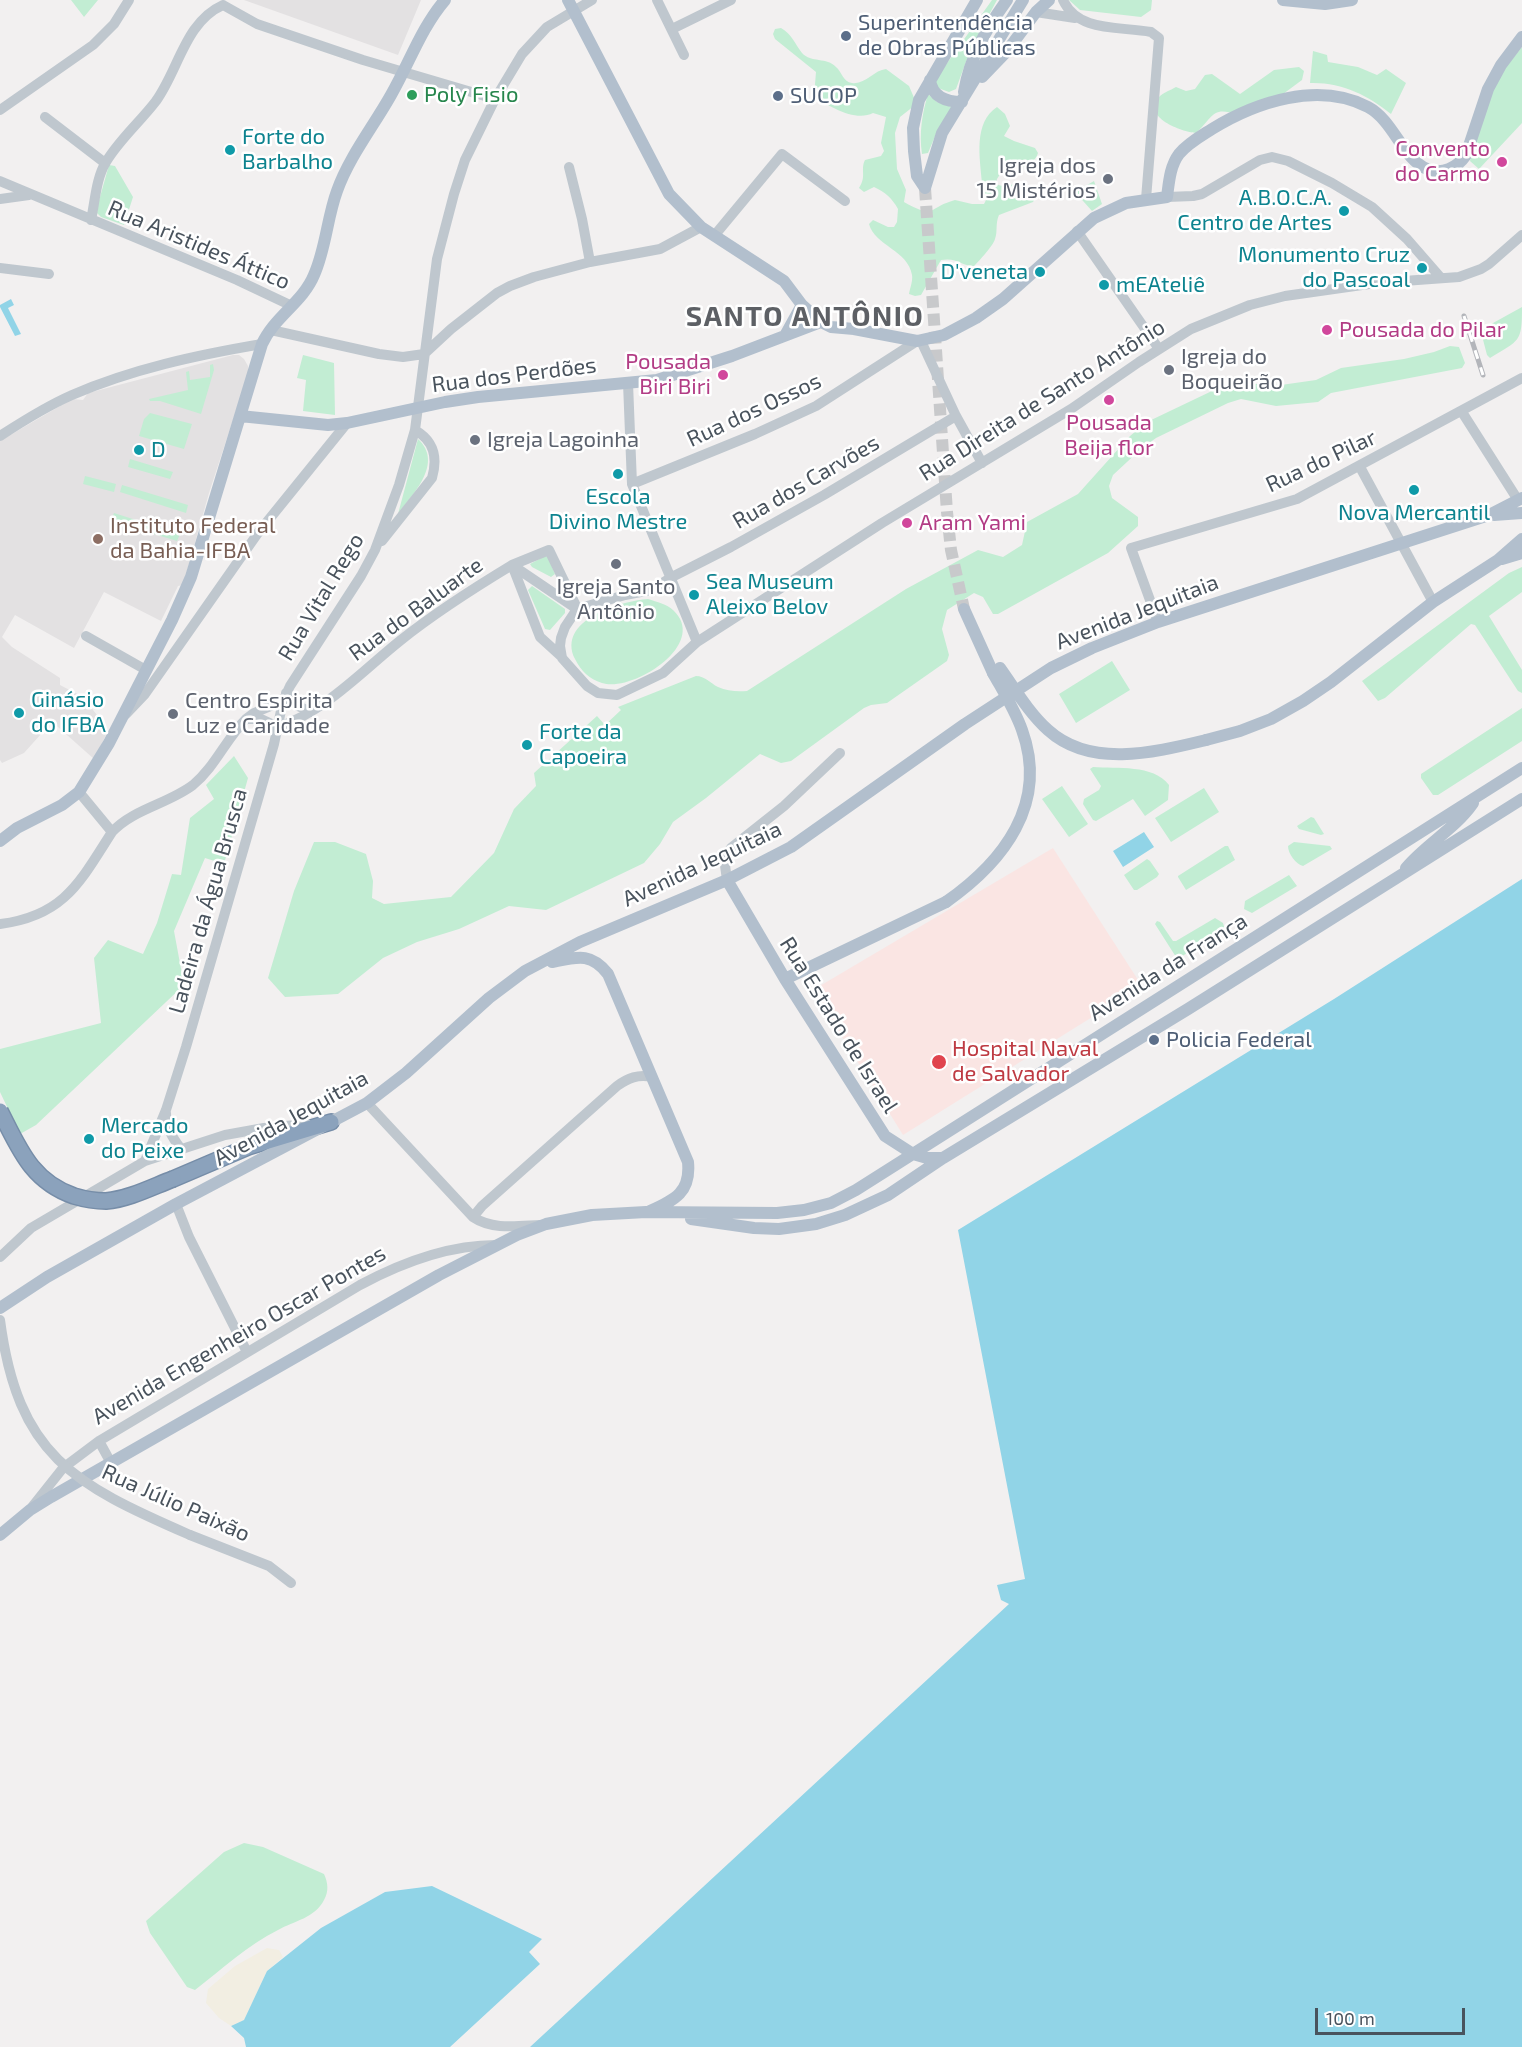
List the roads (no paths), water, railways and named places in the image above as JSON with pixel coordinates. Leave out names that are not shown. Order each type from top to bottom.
[{"type":"highway","points":[[0,1111],[33,1170],[57,1188],[71,1194],[107,1201],[140,1192],[248,1147],[331,1122]]},
{"type":"main road","points":[[2,836],[62,805],[79,792],[120,720],[191,577],[262,344],[271,330],[302,296],[315,274],[343,176],[404,71],[429,21],[445,0]]},
{"type":"main road","points":[[977,0],[919,100],[914,128],[917,176],[925,188],[942,133],[1023,0]]},
{"type":"main road","points":[[965,96],[967,75],[975,52],[1007,0]]},
{"type":"main road","points":[[930,80],[931,89],[940,97],[947,100],[965,96],[1007,51],[1036,12],[1049,0]]},
{"type":"main road","points":[[1283,0],[1309,4],[1340,3],[1352,0]]},
{"type":"main road","points":[[571,5],[669,194],[701,228],[784,281],[802,305],[821,322],[831,327],[919,340],[955,330],[994,306],[1024,282],[1077,231],[1107,210],[1146,199],[1167,197],[1174,164],[1179,154],[1191,143],[1227,119],[1267,103],[1301,96],[1340,97],[1366,106],[1385,121],[1421,166],[1434,171],[1450,169],[1466,154],[1488,89],[1501,65],[1522,37]]},
{"type":"main road","points":[[786,334],[802,305]]},
{"type":"main road","name":"Rua dos Perdões","points":[[240,416],[328,424],[347,423],[478,397],[666,378],[821,322]]},
{"type":"main road","name":"Avenida Jequitaia","points":[[0,1308],[47,1277],[176,1204],[367,1103],[406,1073],[489,998],[539,964],[580,942],[727,880],[791,847],[966,724],[1051,668],[1092,648],[1158,622],[1490,515],[1520,499]]},
{"type":"main road","points":[[1490,515],[1522,513]]},
{"type":"main road","points":[[996,670],[1040,723],[1059,738],[1077,747],[1107,754],[1143,753],[1206,740],[1240,731],[1271,719],[1302,701],[1331,682],[1433,602],[1498,560],[1522,539]]},
{"type":"main road","points":[[1498,560],[1522,553]]},
{"type":"main road","points":[[785,979],[946,902],[980,876],[1001,852],[1020,820],[1028,797],[1030,776],[1025,739],[996,670],[964,609]]},
{"type":"main road","name":"Avenida da França","points":[[646,1212],[765,1213],[804,1210],[831,1203],[856,1190],[1522,768]]},
{"type":"main road","points":[[1398,878],[1413,859],[1459,820],[1478,796]]},
{"type":"main road","name":"Avenida da França","points":[[646,1212],[754,1228],[779,1229],[816,1224],[844,1215],[888,1195],[943,1158],[1188,1009],[1522,799]]},
{"type":"main road","name":"Rua Estado de Israel","points":[[727,880],[785,979],[876,1125],[891,1141],[913,1154],[927,1158],[943,1158]]},
{"type":"main road","points":[[539,964],[580,956],[596,962],[608,974],[688,1162],[686,1187],[678,1196],[646,1212]]},
{"type":"main road","name":"Avenida Engenheiro Oscar Pontes","points":[[0,1535],[30,1510],[495,1245],[546,1224],[592,1215],[646,1212]]},
{"type":"street","points":[[0,110],[93,45],[114,24],[129,0]]},
{"type":"street","name":"Rua Vital Rego","points":[[284,697],[343,606],[375,550],[399,485],[415,430],[419,407],[437,259],[447,216],[465,160],[510,71],[536,37],[560,18],[571,5],[592,0]]},
{"type":"street","points":[[657,0],[684,55]]},
{"type":"street","points":[[672,29],[731,0]]},
{"type":"street","points":[[1063,0],[1068,10],[1076,18]]},
{"type":"street","points":[[225,2],[257,24],[363,60],[495,99]]},
{"type":"street","name":"Rua Aristides Áttico","points":[[91,220],[105,163],[156,100],[198,22],[211,10],[225,2]]},
{"type":"street","points":[[1036,12],[1076,18],[1090,24],[1151,32],[1159,38],[1146,199]]},
{"type":"street","points":[[45,117],[105,163]]},
{"type":"street","points":[[714,236],[782,154],[845,201]]},
{"type":"street","points":[[1167,197],[1202,194],[1260,160],[1278,158],[1309,171],[1372,207],[1407,238],[1441,278]]},
{"type":"street","points":[[569,167],[590,261]]},
{"type":"street","name":"Rua Aristides Áttico","points":[[0,181],[237,279],[292,306]]},
{"type":"street","points":[[0,199],[30,195]]},
{"type":"street","points":[[271,330],[379,354],[403,357],[424,354],[451,329],[497,293],[534,277],[590,261],[660,249],[701,228]]},
{"type":"street","points":[[1077,231],[1159,349]]},
{"type":"street","name":"Rua Direita de Santo Antônio","points":[[512,565],[540,637],[587,686],[598,693],[617,695],[663,673],[697,642],[882,523],[1071,409],[1191,329],[1250,305],[1285,296],[1365,284],[1459,277],[1481,269],[1522,235]]},
{"type":"street","points":[[0,268],[49,274]]},
{"type":"street","points":[[919,340],[982,463]]},
{"type":"street","name":"Rua dos Ossos","points":[[632,484],[755,434],[816,406],[919,340]]},
{"type":"street","points":[[0,436],[70,396],[98,385],[176,361],[262,344]]},
{"type":"street","name":"Rua do Pilar","points":[[1158,622],[1131,548],[1297,499],[1522,378]]},
{"type":"street","points":[[628,383],[632,484],[697,642]]},
{"type":"street","points":[[1462,412],[1520,499]]},
{"type":"street","name":"Rua dos Carvões","points":[[577,609],[651,590],[824,495],[956,416]]},
{"type":"street","points":[[120,720],[145,694],[258,533],[347,423]]},
{"type":"street","points":[[375,550],[432,478],[435,467],[432,445],[415,430]]},
{"type":"street","points":[[1360,467],[1433,602]]},
{"type":"street","points":[[512,565],[549,550],[577,609],[561,638],[562,658]]},
{"type":"street","name":"Rua do Baluarte","points":[[278,727],[311,712],[403,643],[451,603],[512,565],[577,609]]},
{"type":"street","points":[[86,636],[146,670]]},
{"type":"street","points":[[0,924],[30,918],[61,901],[76,887],[112,832],[127,819],[169,800],[193,784],[208,769],[246,719],[254,713],[284,697],[311,712]]},
{"type":"street","name":"Ladeira da Água Brusca","points":[[145,1161],[166,1110],[278,727],[284,697]]},
{"type":"street","points":[[246,719],[261,719],[278,727]]},
{"type":"street","points":[[727,880],[724,858],[731,848],[784,806],[840,753]]},
{"type":"street","points":[[79,792],[112,832]]},
{"type":"street","points":[[473,1217],[482,1206],[617,1086],[633,1076],[652,1077]]},
{"type":"street","points":[[367,1103],[481,1223],[491,1225],[546,1224]]},
{"type":"street","points":[[166,1110],[166,1124],[169,1132],[181,1149]]},
{"type":"street","points":[[0,1257],[32,1228],[145,1161],[225,1135],[331,1122]]},
{"type":"street","points":[[176,1204],[189,1237],[247,1352]]},
{"type":"street","name":"Avenida Engenheiro Oscar Pontes","points":[[30,1510],[63,1468],[99,1441],[387,1270],[461,1247],[495,1245]]},
{"type":"street","name":"Rua Júlio Paixão","points":[[0,1320],[15,1393],[33,1429],[55,1458],[106,1497],[190,1535],[269,1566],[291,1583]]},
{"type":"street","points":[[99,1441],[111,1463]]},
{"type":"water","points":[[11,299],[14,305],[8,308],[21,334],[15,336],[0,307]]},
{"type":"water","points":[[1144,832],[1154,847],[1123,867],[1113,851]]},
{"type":"water","points":[[1522,879],[1522,2047],[530,2047],[1009,1604],[1001,1600],[997,1585],[1025,1579],[958,1230],[1334,999]]},
{"type":"water","points":[[432,1886],[542,1939],[529,1952],[540,1964],[450,2047],[246,2047],[244,2038],[231,2026],[244,2020],[267,1971],[321,1928],[385,1892]]},
{"type":"tunnel","points":[[925,188],[947,512],[951,550],[964,609]]},
{"type":"railway","points":[[1464,316],[1483,375]]},
{"type":"place","name":"Superintendência de Obras Públicas","points":[[846,36]]},
{"type":"place","name":"Poly Fisio","points":[[412,95]]},
{"type":"place","name":"SUCOP","points":[[778,96]]},
{"type":"place","name":"Forte do Barbalho","points":[[230,150]]},
{"type":"place","name":"Convento do Carmo","points":[[1502,162]]},
{"type":"place","name":"Igreja dos 15 Mistérios","points":[[1108,179]]},
{"type":"place","name":"A.B.O.C.A. Centro de Artes","points":[[1344,211]]},
{"type":"place","name":"Monumento Cruz do Pascoal","points":[[1422,268]]},
{"type":"place","name":"D'veneta","points":[[1040,272]]},
{"type":"place","name":"mEAteliê","points":[[1104,285]]},
{"type":"place","name":"Pousada do Pilar","points":[[1327,330]]},
{"type":"place","name":"Igreja do Boqueirão","points":[[1169,370]]},
{"type":"place","name":"Pousada Biri Biri","points":[[723,375]]},
{"type":"place","name":"Pousada Beija flor","points":[[1109,400]]},
{"type":"place","name":"Igreja Lagoinha","points":[[475,440]]},
{"type":"place","name":"D","points":[[139,450]]},
{"type":"place","name":"Escola Divino Mestre","points":[[618,474]]},
{"type":"place","name":"Nova Mercantil","points":[[1414,490]]},
{"type":"place","name":"Aram Yami","points":[[907,523]]},
{"type":"place","name":"Instituto Federal da Bahia-IFBA","points":[[98,539]]},
{"type":"place","name":"Igreja Santo Antônio","points":[[616,564]]},
{"type":"place","name":"Sea Museum Aleixo Belov","points":[[694,595]]},
{"type":"place","name":"Ginásio do IFBA","points":[[19,713]]},
{"type":"place","name":"Centro Espirita Luz e Caridade","points":[[173,714]]},
{"type":"place","name":"Forte da Capoeira","points":[[527,745]]},
{"type":"place","name":"Policia Federal","points":[[1154,1040]]},
{"type":"place","name":"Hospital Naval de Salvador","points":[[939,1062]]},
{"type":"place","name":"Mercado do Peixe","points":[[89,1139]]},
{"type":"district","name":"SANTO ANTÔNIO","points":[[805,317]]}]
